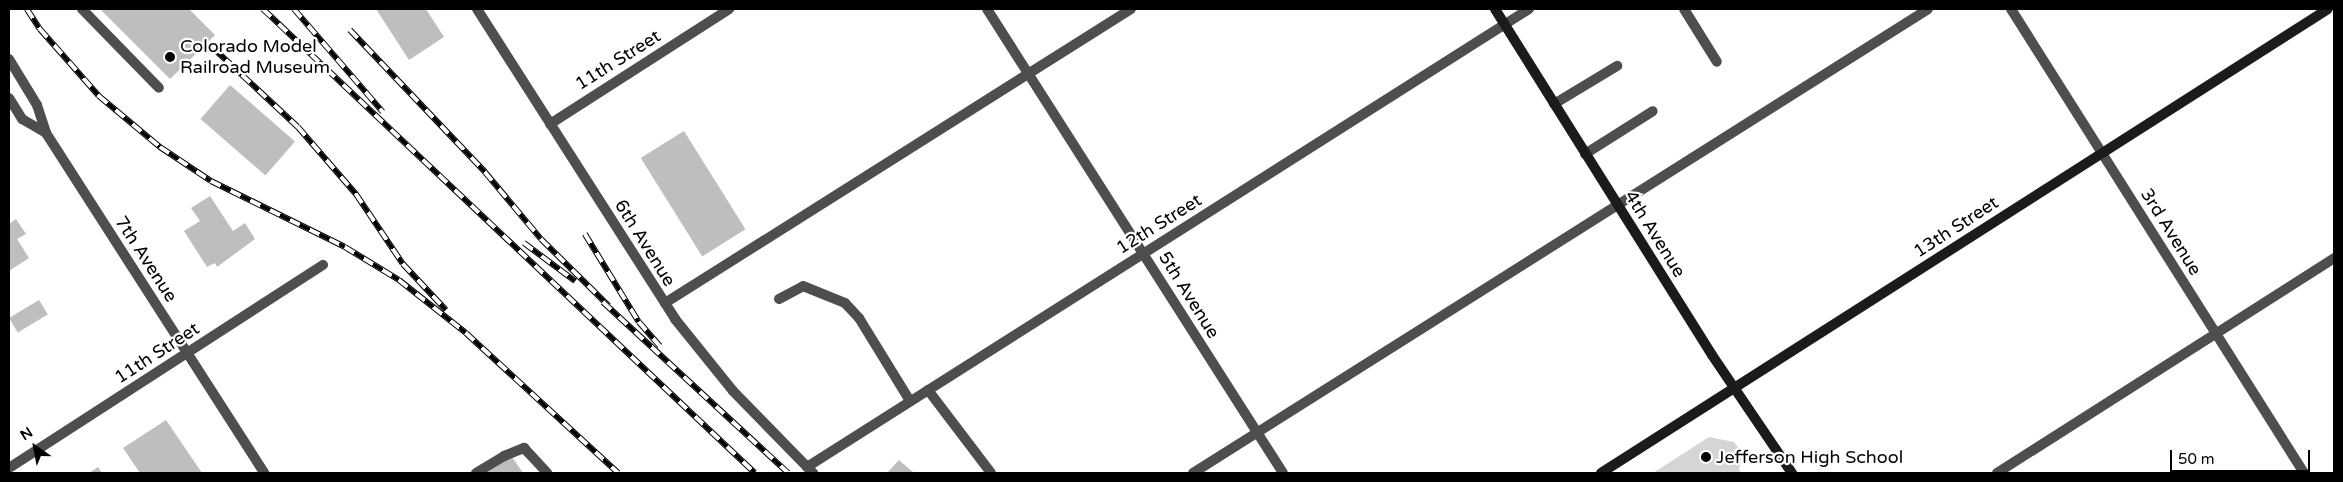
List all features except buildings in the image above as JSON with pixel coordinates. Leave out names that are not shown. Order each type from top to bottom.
[{"type":"street","points":[[82,9],[159,88]]},
{"type":"street","name":"6th Avenue","points":[[477,9],[665,303],[733,391],[810,470]]},
{"type":"street","name":"11th Street","points":[[550,124],[730,9]]},
{"type":"street","name":"5th Avenue","points":[[986,9],[1283,473]]},
{"type":"street","points":[[665,303],[1131,9]]},
{"type":"street","name":"4th Avenue","points":[[1495,9],[1585,154],[1735,388],[1792,473]]},
{"type":"street","name":"12th Street","points":[[810,470],[928,390],[1529,9]]},
{"type":"street","points":[[1684,9],[1717,62]]},
{"type":"street","points":[[1194,473],[1928,9]]},
{"type":"street","name":"3rd Avenue","points":[[2011,9],[2304,473]]},
{"type":"street","name":"13th Street","points":[[1601,473],[2328,9]]},
{"type":"street","name":"7th Avenue","points":[[9,59],[37,105],[46,133],[264,473]]},
{"type":"street","points":[[1554,104],[1617,66]]},
{"type":"street","points":[[9,98],[22,119],[46,133]]},
{"type":"street","points":[[1585,154],[1653,111]]},
{"type":"street","points":[[1997,473],[2334,258]]},
{"type":"street","name":"11th Street","points":[[9,468],[323,265]]},
{"type":"street","points":[[779,300],[803,286],[846,303],[859,318],[910,402]]},
{"type":"street","points":[[928,390],[991,473]]},
{"type":"street","points":[[476,473],[504,456],[524,448],[547,473]]},
{"type":"shaded area","name":"Jefferson High School","points":[[1709,437],[1734,442],[1743,454],[1739,469],[1741,473],[1653,473]]},
{"type":"railway","points":[[27,9],[40,29],[99,96],[160,147],[211,181],[345,247],[399,280],[466,333],[618,473]]},
{"type":"railway","points":[[263,9],[755,473]]},
{"type":"railway","points":[[294,9],[383,112]]},
{"type":"railway","points":[[350,30],[485,172],[541,239],[609,306]]},
{"type":"railway","points":[[210,45],[298,127],[356,194],[403,264],[446,310]]},
{"type":"railway","points":[[585,234],[639,322],[660,346]]},
{"type":"railway","points":[[524,243],[575,281]]},
{"type":"railway","points":[[603,302],[788,473]]},
{"type":"place","name":"Colorado Model Railroad Museum","points":[[170,57]]},
{"type":"place","name":"Jefferson High School","points":[[1706,457]]}]
